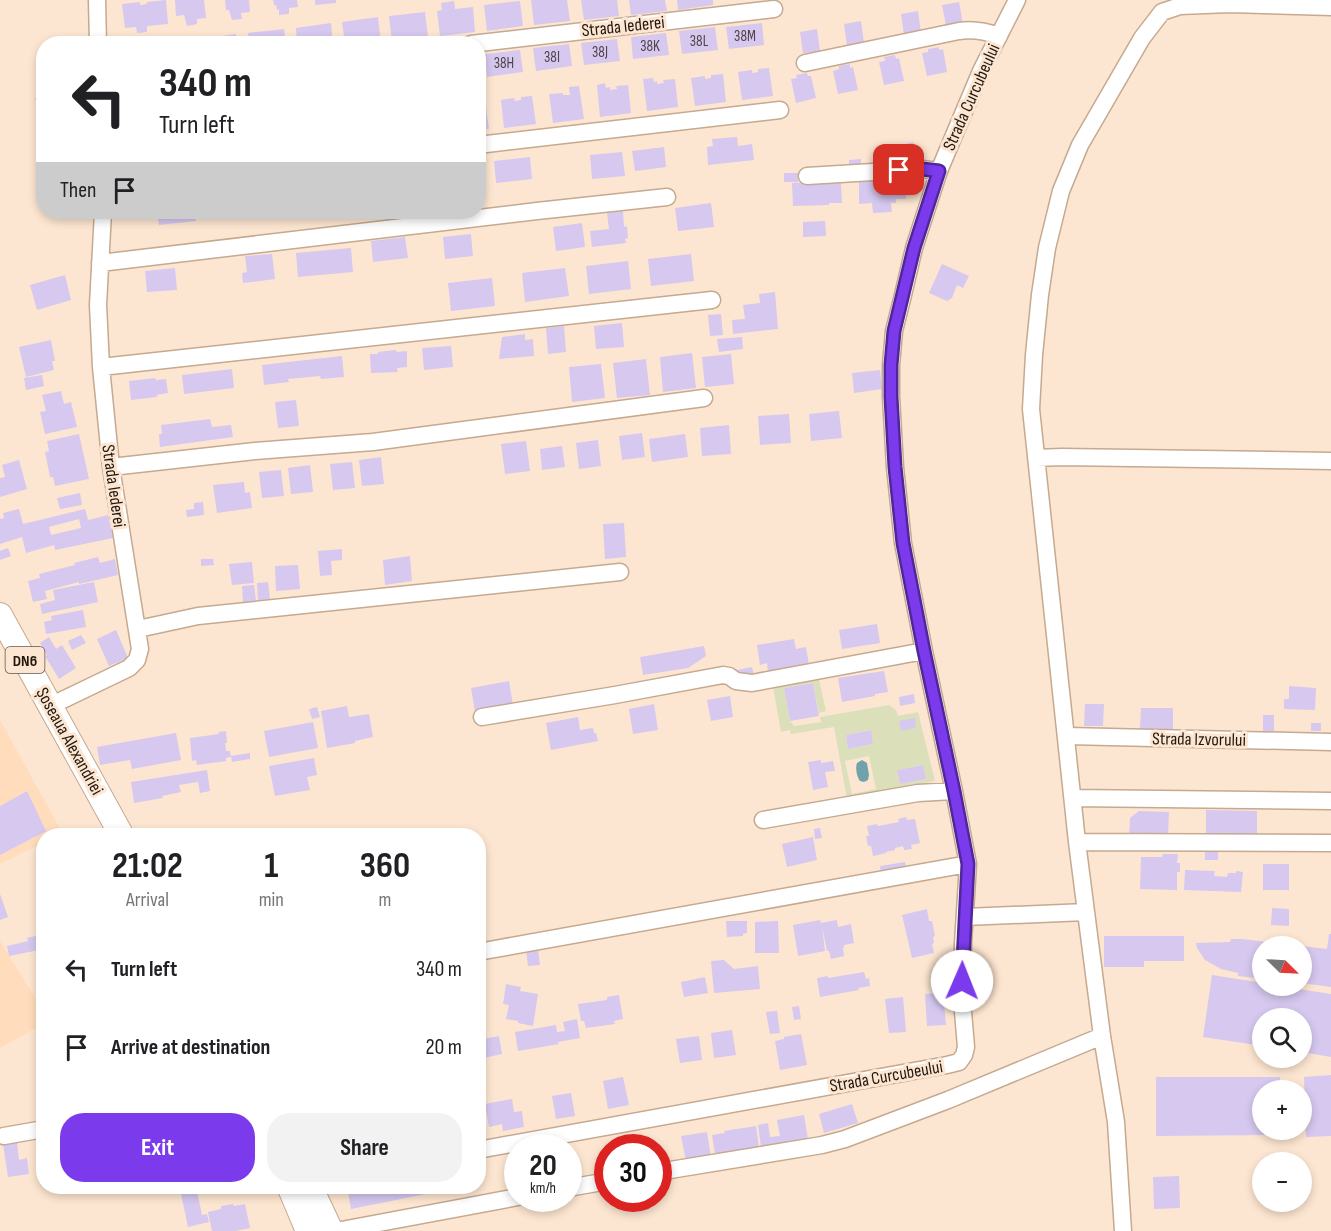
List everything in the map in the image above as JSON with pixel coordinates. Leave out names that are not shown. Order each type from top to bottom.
[{"type":"highway","name":"Șoseaua Alexandriei","points":[[0,615],[118,828]]},
{"type":"highway","name":"Șoseaua Alexandriei","points":[[0,646],[100,828]]},
{"type":"highway","points":[[292,1194],[308,1231]]},
{"type":"highway","points":[[314,1194],[331,1231]]},
{"type":"street","points":[[97,0],[98,36]]},
{"type":"street","name":"Strada Curcubeului","points":[[486,1149],[947,1065],[959,1062],[964,1055],[966,1047],[962,1000],[968,864],[903,543],[895,467],[891,365],[894,331],[914,248],[939,171],[972,92],[1017,0]]},
{"type":"street","points":[[1123,1231],[1116,1122],[1102,1036],[1077,842],[1031,409],[1035,345],[1047,248],[1061,191],[1080,145],[1142,38],[1162,12],[1180,6],[1230,4],[1331,7]]},
{"type":"street","name":"Strada Iederei","points":[[486,42],[774,9]]},
{"type":"street","points":[[805,63],[972,29],[999,36]]},
{"type":"street","points":[[486,144],[780,110]]},
{"type":"street","points":[[807,176],[922,169],[939,171]]},
{"type":"street","points":[[486,217],[667,197]]},
{"type":"street","name":"Strada Iederei","points":[[50,706],[129,668],[135,663],[140,649],[111,467],[100,367],[98,305],[103,219]]},
{"type":"street","points":[[100,263],[467,219]]},
{"type":"street","points":[[100,367],[712,300]]},
{"type":"street","points":[[111,467],[255,451],[373,442],[704,398]]},
{"type":"street","points":[[1036,458],[1331,461]]},
{"type":"street","points":[[138,629],[198,616],[620,572]]},
{"type":"street","points":[[482,717],[723,675],[736,681],[752,683],[924,651]]},
{"type":"street","name":"Strada Izvorului","points":[[1067,736],[1331,742]]},
{"type":"street","points":[[763,820],[918,793],[954,791]]},
{"type":"street","points":[[1073,798],[1331,801]]},
{"type":"street","points":[[1077,842],[1331,843]]},
{"type":"street","points":[[486,951],[968,864]]},
{"type":"street","points":[[965,917],[1086,912]]},
{"type":"street","points":[[672,1170],[822,1145],[845,1139],[959,1096],[1102,1036]]},
{"type":"street","points":[[4,1136],[36,1130]]},
{"type":"street","points":[[336,1231],[504,1200]]},
{"type":"shaded area","points":[[0,720],[60,828],[36,828],[36,846],[0,864]]},
{"type":"shaded area","points":[[0,941],[36,999],[36,1028],[0,1048]]},
{"type":"green space","points":[[818,675],[826,711],[819,713],[813,683],[784,688],[790,721],[794,726],[821,722],[820,717],[889,705],[896,710],[898,716],[918,712],[935,781],[847,799],[834,727],[791,734],[790,730],[781,732],[773,687]],"holes":[[[870,730],[873,744],[848,749],[846,735]],[[869,756],[876,789],[852,794],[845,761]],[[922,765],[925,779],[900,784],[897,770]]]},
{"type":"water","points":[[862,760],[867,763],[869,775],[868,780],[864,782],[860,781],[856,770],[857,763]]},
{"type":"building","points":[[166,0],[168,24],[147,26],[147,32],[137,33],[136,27],[125,28],[122,4],[140,2],[140,5]]},
{"type":"building","points":[[175,0],[204,0],[206,18],[197,19],[197,24],[187,26],[184,15],[176,16]]},
{"type":"building","points":[[225,0],[249,0],[250,12],[241,13],[242,19],[232,20],[229,10],[226,10]]},
{"type":"building","points":[[273,0],[297,0],[298,7],[289,8],[289,14],[279,15],[279,9],[277,10]]},
{"type":"building","points":[[315,0],[336,0],[336,3],[315,5]]},
{"type":"building","points":[[531,0],[567,0],[570,21],[534,25]]},
{"type":"building","points":[[581,0],[617,0],[619,16],[584,20]]},
{"type":"building","points":[[629,0],[665,0],[667,11],[631,15]]},
{"type":"building","points":[[677,0],[713,0],[713,5],[678,10]]},
{"type":"building","points":[[454,1],[455,9],[473,7],[475,32],[440,36],[437,11],[442,10],[441,3]]},
{"type":"building","points":[[520,1],[523,26],[487,31],[484,5]]},
{"type":"building","points":[[959,2],[963,24],[946,26],[942,5]]},
{"type":"building","points":[[918,11],[921,33],[904,36],[901,14]]},
{"type":"building","points":[[425,12],[428,36],[391,36],[389,16]]},
{"type":"building","points":[[378,17],[380,36],[344,36],[342,22]]},
{"type":"building","points":[[861,21],[864,43],[847,46],[844,24]]},
{"type":"building","points":[[331,23],[332,36],[296,36],[296,28]]},
{"type":"building","points":[[762,23],[764,45],[729,49],[726,27]]},
{"type":"building","points":[[715,27],[718,50],[682,54],[679,31]]},
{"type":"building","points":[[284,29],[285,36],[249,36],[248,33]]},
{"type":"building","points":[[817,29],[820,51],[803,53],[800,32]]},
{"type":"building","points":[[666,33],[669,55],[633,59],[631,37]]},
{"type":"building","points":[[617,39],[620,61],[584,65],[581,43]]},
{"type":"building","points":[[569,44],[572,66],[536,71],[533,48]]},
{"type":"building","points":[[939,47],[939,50],[943,49],[947,72],[927,76],[922,53]]},
{"type":"building","points":[[520,50],[523,72],[487,77],[486,54]]},
{"type":"building","points":[[895,55],[896,59],[899,58],[904,81],[884,85],[879,62],[885,61],[884,57]]},
{"type":"building","points":[[850,64],[850,68],[853,67],[858,90],[838,94],[833,71],[839,69],[839,66]]},
{"type":"building","points":[[769,68],[773,96],[742,100],[738,72],[752,70],[752,73],[758,72],[758,69]]},
{"type":"building","points":[[807,73],[811,76],[816,98],[796,103],[791,79],[797,78],[796,75]]},
{"type":"building","points":[[723,74],[726,102],[695,106],[691,78],[705,76],[705,79],[711,78],[711,75]]},
{"type":"building","points":[[653,78],[657,84],[664,83],[663,80],[675,79],[678,107],[647,111],[643,79]]},
{"type":"building","points":[[605,83],[606,88],[610,87],[610,90],[617,89],[616,86],[628,85],[631,113],[600,117],[597,85]]},
{"type":"building","points":[[579,86],[584,119],[553,123],[549,94],[570,95],[569,87]]},
{"type":"building","points":[[532,96],[536,124],[504,128],[501,100],[514,98],[515,101],[521,100],[521,97]]},
{"type":"building","points":[[486,107],[489,129],[486,129]]},
{"type":"building","points":[[737,137],[738,146],[752,144],[754,160],[708,165],[707,147],[713,146],[712,139]]},
{"type":"building","points":[[913,142],[917,157],[881,168],[876,153]]},
{"type":"building","points":[[664,147],[666,167],[635,171],[632,151]]},
{"type":"building","points":[[622,152],[625,176],[592,179],[590,155]]},
{"type":"building","points":[[530,157],[532,179],[496,183],[494,161]]},
{"type":"building","points":[[861,159],[861,167],[849,168],[849,160]]},
{"type":"building","points":[[784,173],[798,173],[798,182],[784,182]]},
{"type":"building","points":[[895,177],[896,180],[906,180],[906,199],[896,199],[896,203],[891,203],[892,212],[873,213],[872,203],[859,204],[859,178]]},
{"type":"building","points":[[828,181],[828,184],[841,183],[842,203],[793,206],[792,183]]},
{"type":"building","points":[[711,203],[714,227],[678,231],[675,208]]},
{"type":"building","points":[[623,211],[624,227],[627,226],[626,243],[592,247],[590,231],[609,229],[607,213]]},
{"type":"building","points":[[158,219],[196,219],[196,221],[159,225]]},
{"type":"building","points":[[825,221],[826,236],[803,237],[803,222]]},
{"type":"building","points":[[582,223],[585,247],[556,251],[553,227]]},
{"type":"building","points":[[471,234],[473,256],[445,259],[443,237]]},
{"type":"building","points":[[405,237],[408,258],[373,262],[371,241]]},
{"type":"building","points":[[351,248],[353,272],[298,277],[296,253]]},
{"type":"building","points":[[272,254],[275,279],[243,283],[242,273],[247,272],[245,256]]},
{"type":"building","points":[[691,254],[694,281],[651,286],[648,259]]},
{"type":"building","points":[[628,261],[631,289],[589,294],[586,266]]},
{"type":"building","points":[[942,264],[969,276],[963,288],[957,285],[952,298],[947,301],[929,293]]},
{"type":"building","points":[[175,268],[177,290],[147,292],[145,271]]},
{"type":"building","points":[[565,268],[569,296],[525,302],[522,273]]},
{"type":"building","points":[[65,275],[71,300],[37,310],[30,285]]},
{"type":"building","points":[[492,278],[495,306],[451,311],[448,283]]},
{"type":"building","points":[[775,292],[778,329],[733,334],[732,320],[745,319],[743,305],[760,303],[759,294]]},
{"type":"building","points":[[721,314],[723,335],[710,336],[708,315]]},
{"type":"building","points":[[622,323],[624,347],[596,349],[594,326]]},
{"type":"building","points":[[564,326],[566,352],[548,354],[546,328]]},
{"type":"building","points":[[525,334],[525,340],[533,339],[534,356],[499,359],[502,337]]},
{"type":"building","points":[[742,337],[743,349],[719,352],[717,339]]},
{"type":"building","points":[[51,340],[55,361],[52,361],[54,370],[26,377],[19,347]]},
{"type":"building","points":[[451,346],[453,367],[424,370],[422,348]]},
{"type":"building","points":[[396,350],[397,352],[407,351],[407,367],[397,368],[398,372],[371,373],[370,354]]},
{"type":"building","points":[[692,353],[696,388],[663,392],[660,357]]},
{"type":"building","points":[[731,354],[734,384],[705,387],[702,357]]},
{"type":"building","points":[[342,356],[344,377],[321,379],[320,376],[288,379],[289,382],[264,385],[262,365]]},
{"type":"building","points":[[646,359],[650,395],[617,398],[613,363]]},
{"type":"building","points":[[601,364],[605,398],[572,402],[569,367]]},
{"type":"building","points":[[232,369],[234,388],[184,394],[182,375]]},
{"type":"building","points":[[880,370],[882,389],[854,393],[852,373]]},
{"type":"building","points":[[42,375],[44,386],[26,390],[24,378]]},
{"type":"building","points":[[155,378],[156,380],[166,379],[168,393],[157,395],[157,397],[131,400],[129,381]]},
{"type":"building","points":[[61,391],[64,404],[71,402],[77,427],[45,434],[40,412],[46,411],[42,395]]},
{"type":"building","points":[[296,400],[299,426],[278,428],[275,402]]},
{"type":"building","points":[[839,411],[842,438],[811,441],[809,414]]},
{"type":"building","points":[[789,414],[791,443],[760,445],[758,416]]},
{"type":"building","points":[[210,419],[212,427],[231,425],[233,437],[160,447],[161,425]]},
{"type":"building","points":[[729,425],[731,454],[702,456],[700,428]]},
{"type":"building","points":[[642,433],[645,457],[622,460],[619,436]]},
{"type":"building","points":[[79,434],[89,479],[55,486],[53,477],[50,477],[45,452],[49,451],[47,441]]},
{"type":"building","points":[[685,434],[688,457],[652,462],[649,439]]},
{"type":"building","points":[[598,440],[601,466],[579,469],[576,443]]},
{"type":"building","points":[[526,441],[530,471],[505,474],[501,444]]},
{"type":"building","points":[[562,446],[565,467],[542,470],[540,449]]},
{"type":"building","points":[[381,457],[384,484],[362,486],[359,460]]},
{"type":"building","points":[[19,460],[27,489],[0,497],[0,478],[5,477],[2,465]]},
{"type":"building","points":[[352,462],[355,488],[333,490],[330,464]]},
{"type":"building","points":[[310,465],[313,492],[291,494],[288,468]]},
{"type":"building","points":[[281,470],[284,496],[262,498],[259,472]]},
{"type":"building","points":[[244,482],[245,493],[250,492],[252,508],[217,513],[213,485]]},
{"type":"building","points":[[80,493],[82,505],[60,509],[57,498]]},
{"type":"building","points":[[203,502],[204,515],[187,517],[186,510],[194,509],[194,503]]},
{"type":"building","points":[[19,509],[23,524],[85,509],[88,520],[108,515],[113,538],[55,550],[54,545],[26,553],[22,537],[0,544],[0,519],[4,518],[3,513]],"holes":[[[79,519],[81,528],[51,535],[49,527]]]},
{"type":"building","points":[[624,523],[626,557],[605,559],[603,524]]},
{"type":"building","points":[[8,548],[11,556],[0,560],[0,551]]},
{"type":"building","points":[[342,549],[342,560],[331,561],[332,575],[320,576],[318,551]]},
{"type":"building","points":[[410,556],[412,581],[385,585],[383,560]]},
{"type":"building","points":[[98,557],[100,563],[115,559],[118,575],[45,591],[47,599],[33,602],[28,581],[40,578],[39,574]]},
{"type":"building","points":[[201,559],[213,559],[214,565],[201,566]]},
{"type":"building","points":[[252,562],[254,583],[232,585],[229,564]]},
{"type":"building","points":[[298,565],[300,589],[276,591],[275,566]]},
{"type":"building","points":[[94,582],[98,602],[42,614],[40,604],[55,600],[53,590]]},
{"type":"building","points":[[268,582],[270,599],[258,600],[257,583]]},
{"type":"building","points":[[254,585],[256,601],[243,602],[242,586]]},
{"type":"building","points":[[83,610],[86,627],[46,634],[44,622],[52,620],[51,616]]},
{"type":"building","points":[[877,624],[880,643],[842,649],[839,630]]},
{"type":"building","points":[[116,630],[128,658],[109,666],[97,639]]},
{"type":"building","points":[[81,635],[86,643],[72,650],[68,641]]},
{"type":"building","points":[[49,637],[56,649],[62,645],[76,668],[59,679],[40,643]]},
{"type":"building","points":[[794,639],[796,649],[806,647],[809,665],[768,672],[767,663],[760,665],[757,645]]},
{"type":"building","points":[[704,646],[706,656],[688,668],[643,675],[640,657]]},
{"type":"building","points":[[752,667],[754,675],[739,678],[737,670]]},
{"type":"building","points":[[884,671],[888,692],[842,702],[838,678]]},
{"type":"building","points":[[509,681],[513,705],[475,712],[471,688]]},
{"type":"building","points":[[813,683],[819,716],[790,721],[784,688]]},
{"type":"building","points":[[1289,686],[1316,688],[1315,710],[1284,709],[1284,699],[1289,699]]},
{"type":"building","points":[[914,694],[915,703],[900,706],[899,697]]},
{"type":"building","points":[[730,696],[733,717],[711,721],[707,700]]},
{"type":"building","points":[[654,704],[658,730],[633,734],[629,709]]},
{"type":"building","points":[[1085,704],[1104,704],[1103,726],[1084,726]]},
{"type":"building","points":[[347,706],[349,717],[369,714],[373,737],[327,748],[321,711]]},
{"type":"building","points":[[317,707],[320,717],[312,719],[309,709]]},
{"type":"building","points":[[1141,708],[1173,708],[1173,730],[1140,729]]},
{"type":"building","points":[[1263,715],[1274,715],[1274,731],[1263,731]]},
{"type":"building","points":[[578,717],[580,730],[593,728],[598,741],[551,750],[546,723]]},
{"type":"building","points":[[915,718],[916,728],[901,731],[899,721]]},
{"type":"building","points":[[313,722],[318,748],[269,757],[264,731]]},
{"type":"building","points":[[1311,723],[1321,723],[1321,731],[1311,731]]},
{"type":"building","points":[[871,730],[873,744],[848,749],[846,735]]},
{"type":"building","points":[[226,731],[226,751],[230,751],[231,757],[226,758],[226,761],[197,765],[196,760],[192,761],[190,738]]},
{"type":"building","points":[[176,733],[181,760],[132,769],[130,760],[100,765],[97,747]]},
{"type":"building","points":[[250,753],[250,759],[232,762],[231,756]]},
{"type":"building","points":[[314,758],[317,775],[307,777],[310,790],[275,796],[269,766]]},
{"type":"building","points":[[821,760],[821,763],[833,761],[835,771],[825,772],[828,787],[813,790],[808,762]]},
{"type":"building","points":[[923,765],[926,779],[900,784],[897,770]]},
{"type":"building","points":[[207,770],[210,791],[200,793],[198,782],[179,785],[181,792],[134,803],[131,782]]},
{"type":"building","points":[[27,791],[45,828],[36,828],[36,836],[0,855],[0,806]]},
{"type":"building","points":[[1206,810],[1257,811],[1257,836],[1206,834]]},
{"type":"building","points":[[1139,811],[1169,812],[1168,837],[1129,836],[1130,818]]},
{"type":"building","points":[[906,817],[907,820],[915,819],[920,843],[911,845],[912,849],[904,850],[903,846],[873,856],[866,836],[869,836],[867,826],[899,822],[898,819]]},
{"type":"building","points":[[820,828],[822,838],[815,839],[814,829]]},
{"type":"building","points":[[813,837],[817,860],[787,867],[782,844]]},
{"type":"building","points":[[1205,848],[1218,849],[1218,860],[1205,860]]},
{"type":"building","points":[[1163,854],[1178,854],[1177,863],[1180,863],[1180,872],[1177,872],[1177,890],[1140,889],[1141,857],[1162,857]]},
{"type":"building","points":[[905,862],[906,870],[881,874],[880,866]]},
{"type":"building","points":[[1263,864],[1289,864],[1289,890],[1263,890]]},
{"type":"building","points":[[1185,870],[1215,871],[1214,876],[1227,877],[1228,873],[1243,872],[1241,892],[1184,890]]},
{"type":"building","points":[[0,894],[8,917],[0,920]]},
{"type":"building","points":[[1272,908],[1289,909],[1289,926],[1271,925]]},
{"type":"building","points":[[927,909],[935,936],[932,944],[934,953],[912,958],[902,915]]},
{"type":"building","points":[[820,920],[821,923],[837,920],[838,927],[851,924],[854,943],[844,945],[844,956],[831,959],[822,926],[825,951],[798,956],[793,925]]},
{"type":"building","points":[[726,921],[747,921],[747,933],[743,936],[727,937]]},
{"type":"building","points":[[778,921],[779,953],[755,953],[755,922]]},
{"type":"building","points":[[1329,934],[1331,934],[1331,987],[1312,984],[1312,947],[1327,949]]},
{"type":"building","points":[[36,936],[36,951],[9,956],[7,946],[28,941],[27,938]]},
{"type":"building","points":[[1104,936],[1184,936],[1184,961],[1144,961],[1144,967],[1104,967]]},
{"type":"building","points":[[1231,939],[1252,940],[1252,978],[1238,976],[1238,973],[1221,969],[1205,960],[1196,943],[1230,942]]},
{"type":"building","points":[[538,949],[540,965],[528,966],[526,950]]},
{"type":"building","points":[[724,960],[734,969],[758,966],[760,989],[714,993],[711,961]]},
{"type":"building","points":[[864,972],[866,979],[869,978],[870,986],[820,997],[817,978]]},
{"type":"building","points":[[1212,975],[1252,981],[1252,996],[1312,996],[1312,991],[1331,994],[1331,1057],[1312,1054],[1312,1008],[1252,1008],[1252,1044],[1203,1037]]},
{"type":"building","points":[[705,977],[708,993],[684,997],[681,982]]},
{"type":"building","points":[[506,984],[521,987],[520,991],[538,994],[533,1026],[506,1019],[509,1005],[503,1004]]},
{"type":"building","points":[[943,993],[946,1025],[927,1026],[925,994]]},
{"type":"building","points":[[619,995],[623,1019],[614,1021],[615,1024],[586,1028],[584,1021],[581,1021],[578,1004],[607,1000],[607,997]]},
{"type":"building","points":[[903,997],[906,1032],[889,1033],[885,999]]},
{"type":"building","points":[[799,1006],[801,1019],[794,1020],[792,1007]]},
{"type":"building","points":[[777,1011],[780,1033],[770,1034],[766,1012]]},
{"type":"building","points":[[577,1019],[580,1038],[518,1051],[515,1032],[556,1025],[557,1032],[565,1031],[563,1022]]},
{"type":"building","points":[[732,1030],[736,1055],[714,1058],[711,1033]]},
{"type":"building","points":[[801,1034],[807,1065],[780,1070],[775,1041]]},
{"type":"building","points":[[499,1036],[502,1054],[486,1057],[486,1038]]},
{"type":"building","points":[[699,1036],[702,1060],[680,1063],[676,1039]]},
{"type":"building","points":[[1331,1075],[1331,1136],[1312,1137],[1312,1080],[1304,1080],[1304,1077]]},
{"type":"building","points":[[623,1077],[629,1105],[608,1109],[603,1081]]},
{"type":"building","points":[[1156,1077],[1280,1077],[1280,1080],[1252,1080],[1252,1135],[1156,1136]]},
{"type":"building","points":[[571,1093],[575,1116],[556,1119],[552,1096]]},
{"type":"building","points":[[512,1099],[514,1112],[522,1111],[524,1127],[503,1131],[502,1124],[489,1127],[486,1104]]},
{"type":"building","points":[[852,1104],[858,1123],[824,1133],[819,1114]]},
{"type":"building","points":[[804,1115],[808,1139],[761,1147],[758,1125],[768,1123],[770,1137],[780,1136],[777,1120]]},
{"type":"building","points":[[756,1126],[759,1148],[715,1154],[712,1135]]},
{"type":"building","points":[[707,1132],[711,1157],[686,1161],[681,1136]]},
{"type":"building","points":[[17,1142],[19,1160],[27,1158],[29,1174],[8,1177],[3,1144]]},
{"type":"building","points":[[1179,1176],[1180,1208],[1154,1209],[1153,1177]]},
{"type":"building","points":[[181,1194],[198,1194],[202,1215],[207,1214],[209,1222],[188,1227]]},
{"type":"building","points":[[348,1194],[426,1194],[351,1209]]},
{"type":"building","points":[[233,1204],[234,1206],[245,1204],[250,1228],[235,1231],[212,1231],[208,1212]]},
{"type":"route","points":[[899,170],[939,171],[914,248],[894,331],[891,397],[903,543],[968,864],[962,981]]}]
